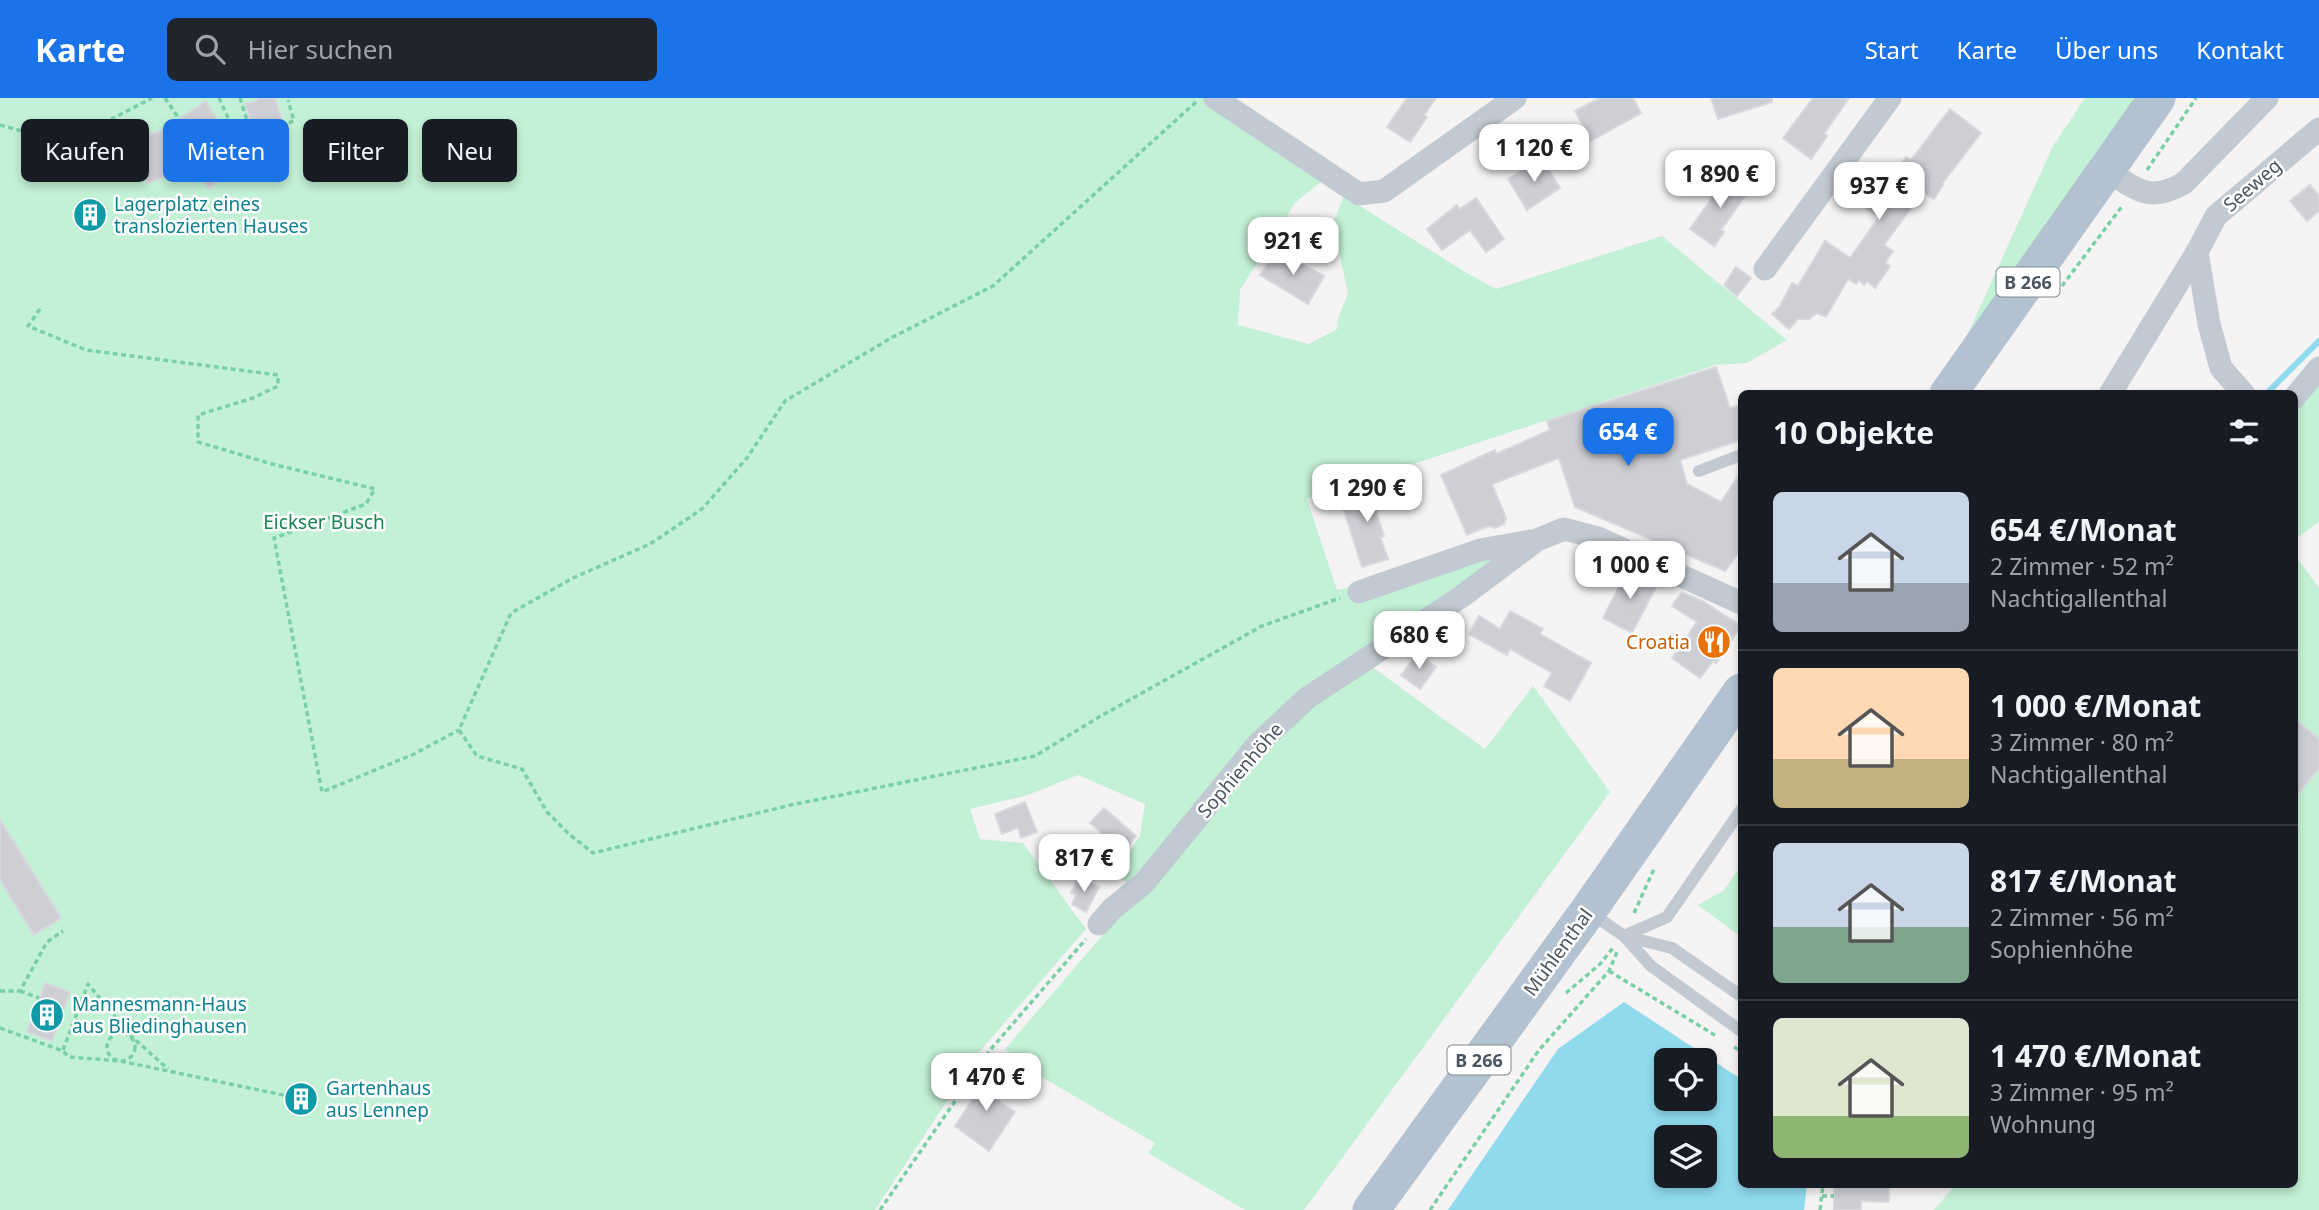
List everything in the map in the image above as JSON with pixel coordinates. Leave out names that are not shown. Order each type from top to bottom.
[{"type":"main road","name":"B 266","points":[[1951,390],[2121,179],[2157,98]]},
{"type":"main road","name":"Mühlenthal","points":[[1371,1210],[1738,696]]},
{"type":"street","points":[[1215,98],[1359,194],[1384,191],[1515,98]]},
{"type":"street","points":[[1765,269],[1890,98]]},
{"type":"street","points":[[2121,179],[2145,193],[2156,194],[2169,192],[2184,184],[2267,98]]},
{"type":"street","name":"Seeweg","points":[[2112,390],[2216,216],[2319,129]]},
{"type":"street","points":[[2197,252],[2209,324],[2221,368],[2235,390]]},
{"type":"street","points":[[2298,393],[2319,368]]},
{"type":"street","points":[[1359,592],[1480,550],[1537,540],[1564,529],[1598,538],[1738,602]]},
{"type":"street","name":"Sophienhöhe","points":[[1099,924],[1112,909],[1144,883],[1257,745],[1307,698],[1461,597],[1537,540]]},
{"type":"lane","points":[[1699,471],[1738,456]]},
{"type":"lane","points":[[1624,936],[1667,917],[1738,814]]},
{"type":"lane","points":[[1587,911],[1624,936],[1651,966],[1738,1029]]},
{"type":"lane","points":[[1624,936],[1672,948],[1738,994]]},
{"type":"path","points":[[1,122],[66,143],[152,98]]},
{"type":"path","points":[[165,98],[179,119]]},
{"type":"path","points":[[219,98],[229,119]]},
{"type":"path","points":[[240,98],[250,124],[251,135],[294,121],[288,100]]},
{"type":"path","points":[[40,309],[28,326],[86,351],[278,375],[278,386],[253,398],[198,415],[198,442],[272,464],[375,489],[366,504],[274,538],[322,792],[414,754],[459,730],[511,613],[573,578],[650,544],[702,509],[747,458],[785,401],[891,338],[993,286],[1200,98]]},
{"type":"path","points":[[2121,179],[2196,98]]},
{"type":"path","points":[[459,730],[477,756],[522,769],[547,812],[593,853],[791,805],[1035,756],[1262,626],[1359,592]]},
{"type":"path","points":[[1624,936],[1653,871],[1661,860]]},
{"type":"path","points":[[880,1210],[991,1049],[1099,924]]},
{"type":"path","points":[[20,991],[47,942],[62,932]]},
{"type":"path","points":[[1430,1210],[1539,1050],[1609,971],[1719,1038]]},
{"type":"path","points":[[63,1051],[88,984],[131,1036],[169,1070]]},
{"type":"path","points":[[0,991],[20,991],[39,998]]},
{"type":"path","points":[[0,1028],[63,1051],[69,1057],[120,1061],[288,1096]]},
{"type":"path","points":[[125,1033],[131,1036],[135,1045],[130,1059],[120,1061],[112,1058],[107,1042],[111,1036],[125,1033]]},
{"type":"path","points":[[1730,1045],[1738,1049]]},
{"type":"path","points":[[306,1085],[314,1093],[312,1105],[302,1111],[291,1106],[288,1096],[294,1086],[306,1085]]},
{"type":"path","points":[[1820,1210],[1823,1188]]},
{"type":"path","points":[[1822,1195],[1834,1196]]},
{"type":"green space","name":"Eickser Busch","points":[[0,98],[1206,98],[1323,180],[1295,203],[1240,290],[1238,325],[1309,344],[1337,329],[1338,318],[1348,294],[1333,223],[1344,196],[1496,289],[1662,236],[1787,340],[1747,363],[1715,365],[1307,499],[1337,590],[1499,553],[1502,562],[1330,675],[1132,886],[1115,875],[1140,835],[1145,804],[1078,775],[1028,795],[970,809],[980,839],[1023,843],[1086,929],[980,1051],[875,1210],[0,1210]]},
{"type":"green space","points":[[2085,98],[2135,98],[1966,338],[2053,146]]},
{"type":"green space","points":[[2319,386],[2319,522],[2298,537],[2298,404],[2305,403]]},
{"type":"green space","points":[[2298,559],[2319,588],[2319,1210],[1934,1210],[1952,1188],[2298,1188]]},
{"type":"green space","points":[[1368,664],[1485,749],[1533,686],[1610,792],[1304,1210],[1245,1210],[1148,1153],[1155,1143],[1045,1079],[1005,1049],[1262,749],[1306,704]]},
{"type":"green space","points":[[1738,870],[1738,935],[1698,905],[1723,891]]},
{"type":"water","points":[[1624,1002],[1694,1048],[1654,1048],[1654,1111],[1717,1111],[1717,1063],[1738,1077],[1738,1188],[1807,1188],[1804,1210],[1448,1210],[1558,1049]]},
{"type":"building","points":[[257,98],[275,98],[282,119],[250,119],[245,104],[257,101]]},
{"type":"building","points":[[1407,98],[1436,98],[1410,142],[1387,127]]},
{"type":"building","points":[[1600,98],[1633,98],[1641,113],[1591,141],[1575,111]]},
{"type":"building","points":[[1711,98],[1772,98],[1772,102],[1718,119]]},
{"type":"building","points":[[1813,98],[1849,98],[1824,134],[1827,136],[1811,159],[1783,138]]},
{"type":"building","points":[[206,101],[217,119],[179,119]]},
{"type":"building","points":[[1950,109],[1981,133],[1942,184],[1934,199],[1923,192],[1884,245],[1893,251],[1885,263],[1890,266],[1875,288],[1867,281],[1864,285],[1859,280],[1856,284],[1848,279],[1826,317],[1817,313],[1809,319],[1798,319],[1789,329],[1772,314],[1780,306],[1792,283],[1798,286],[1825,241],[1850,258],[1879,217],[1843,192],[1854,176],[1880,194],[1906,157],[1911,160]]},
{"type":"building","points":[[163,130],[163,177],[147,183],[149,135]]},
{"type":"building","points":[[1541,158],[1560,188],[1527,210],[1508,179]]},
{"type":"building","points":[[1729,174],[1750,189],[1721,230],[1724,232],[1714,246],[1690,229]]},
{"type":"building","points":[[204,182],[216,182],[209,188]]},
{"type":"building","points":[[2310,185],[2319,196],[2319,211],[2307,221],[2290,201]]},
{"type":"building","points":[[1476,198],[1504,239],[1486,252],[1470,230],[1442,250],[1427,229],[1457,205],[1460,209]]},
{"type":"building","points":[[1277,251],[1324,276],[1308,304],[1260,275]]},
{"type":"building","points":[[1736,267],[1751,278],[1737,296],[1724,285]]},
{"type":"building","points":[[1716,367],[1730,408],[1738,406],[1738,441],[1680,460],[1687,484],[1721,502],[1738,476],[1738,553],[1725,571],[1575,507],[1559,458],[1492,484],[1506,518],[1504,524],[1495,528],[1488,526],[1467,535],[1441,475],[1495,450],[1496,454],[1550,430],[1547,421]]},
{"type":"building","points":[[1385,486],[1391,505],[1376,511],[1384,536],[1380,537],[1388,559],[1362,567],[1341,501]]},
{"type":"building","points":[[1628,569],[1658,583],[1632,633],[1603,618]]},
{"type":"building","points":[[1682,592],[1704,602],[1738,624],[1738,630],[1716,663],[1713,661],[1700,678],[1672,658],[1697,622],[1672,606]]},
{"type":"building","points":[[1510,611],[1543,629],[1540,634],[1591,663],[1570,701],[1544,686],[1552,673],[1510,649],[1507,655],[1469,634],[1479,616],[1500,629]]},
{"type":"building","points":[[1417,654],[1436,667],[1420,689],[1401,675]]},
{"type":"building","points":[[2298,721],[2319,739],[2319,769],[2298,794]]},
{"type":"building","points":[[1025,802],[1037,832],[1021,838],[1018,828],[1002,834],[995,814]]},
{"type":"building","points":[[1104,808],[1136,836],[1123,852],[1090,823]]},
{"type":"building","points":[[0,819],[61,918],[34,935],[0,880]]},
{"type":"building","points":[[1079,877],[1099,887],[1086,912],[1072,904],[1076,895],[1071,893]]},
{"type":"building","name":"Mannesmann-Haus aus Bliedinghausen","points":[[45,983],[70,992],[52,1041],[27,1032]]},
{"type":"building","points":[[993,1068],[1007,1078],[994,1098],[1015,1112],[989,1151],[955,1126]]},
{"type":"building","name":"Gartenhaus aus Lennep","points":[[301,1090],[307,1093],[310,1099],[307,1105],[301,1108],[295,1105],[292,1099],[295,1093]]},
{"type":"building","points":[[1834,1188],[1889,1188],[1889,1202],[1861,1201],[1861,1210],[1834,1210]]},
{"type":"waterway","points":[[2270,390],[2319,341]]},
{"type":"place","name":"Lagerplatz eines translozierten Hauses","points":[[90,215]]},
{"type":"place","name":"Croatia","points":[[1714,642]]},
{"type":"place","name":"Mannesmann-Haus aus Bliedinghausen","points":[[47,1015]]},
{"type":"place","name":"Gartenhaus aus Lennep","points":[[301,1099]]}]
